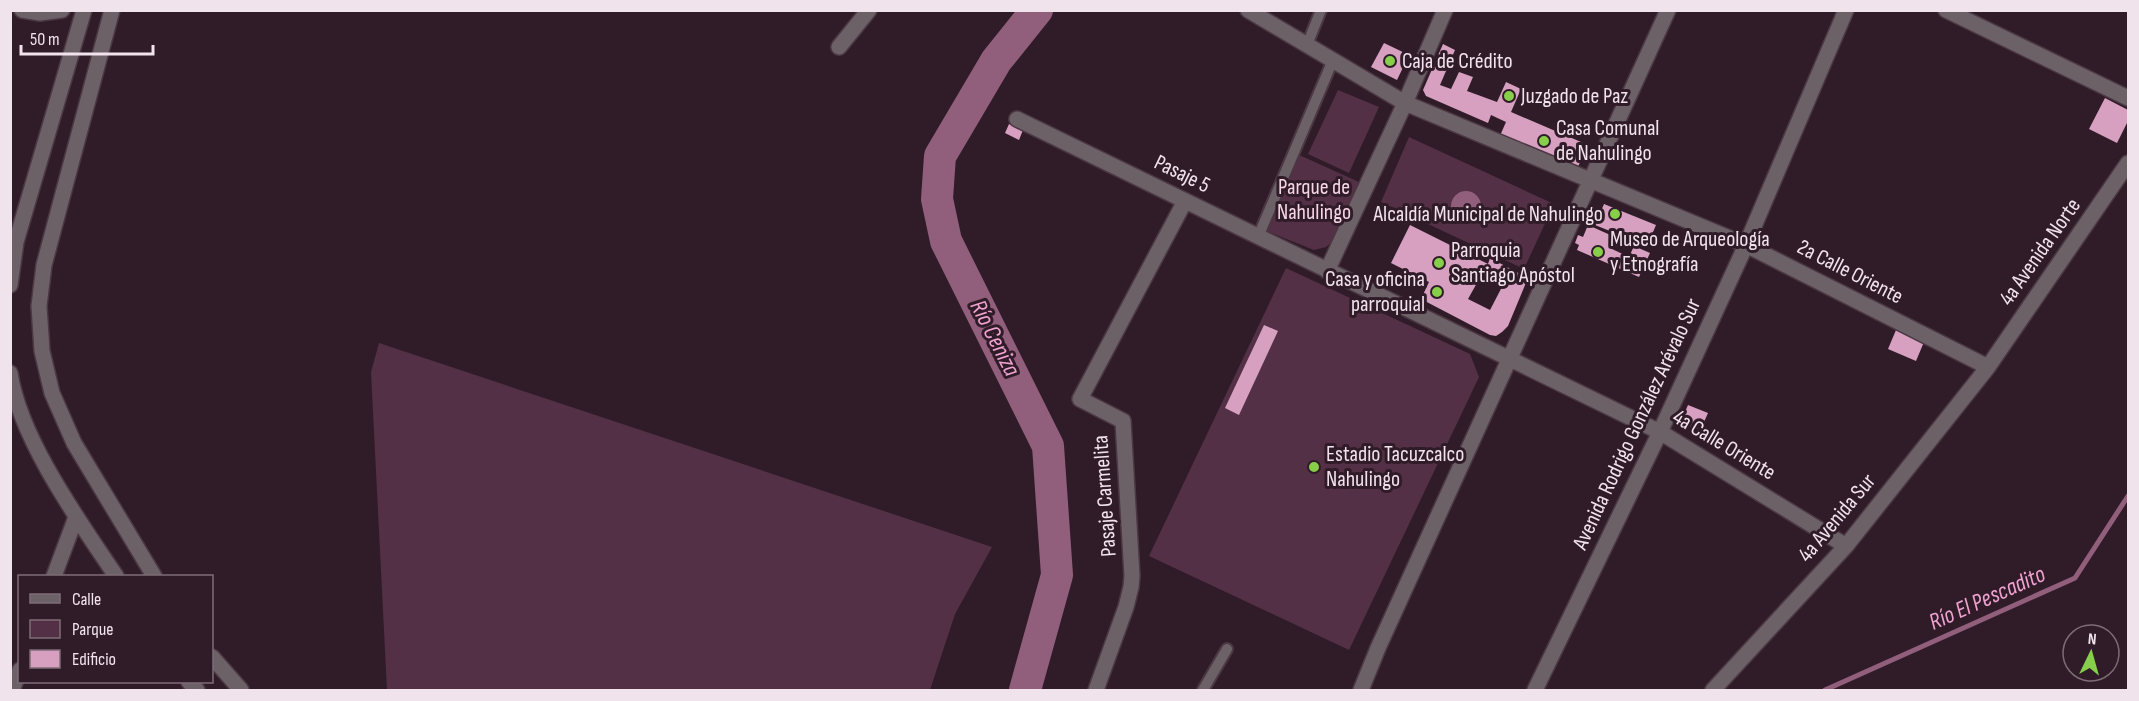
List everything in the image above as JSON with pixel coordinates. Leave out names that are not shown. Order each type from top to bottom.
[{"type":"street","points":[[22,10],[40,13],[62,10]]},
{"type":"street","points":[[10,285],[13,241],[84,10]]},
{"type":"street","points":[[111,10],[44,265],[39,306],[42,351],[52,393],[74,443],[153,575]]},
{"type":"street","points":[[838,47],[869,10]]},
{"type":"street","name":"2a Calle Oriente","points":[[1248,10],[1405,103],[1746,245],[1988,367]]},
{"type":"street","points":[[1327,271],[1405,103],[1445,10]]},
{"type":"street","points":[[1361,690],[1668,10]]},
{"type":"street","name":"Avenida Rodrigo González Arévalo Sur","points":[[1535,690],[1660,432],[1746,245],[1846,10]]},
{"type":"street","points":[[1947,10],[2128,98]]},
{"type":"street","name":"Pasaje 5","points":[[1017,119],[1327,271]]},
{"type":"street","name":"4a Avenida Norte","points":[[1988,367],[2128,163]]},
{"type":"street","name":"Pasaje Carmelita","points":[[1096,690],[1126,607],[1132,576],[1123,421],[1080,399],[1185,201]]},
{"type":"street","name":"4a Calle Oriente","points":[[1327,271],[1660,432],[1846,546]]},
{"type":"street","name":"4a Avenida Sur","points":[[1713,690],[1846,546],[1988,367]]},
{"type":"street","points":[[11,379],[23,417],[39,453],[76,517],[115,575]]},
{"type":"street","points":[[54,575],[76,517]]},
{"type":"street","points":[[213,658],[241,690]]},
{"type":"street","points":[[12,690],[18,675]]},
{"type":"lane","points":[[1307,45],[1321,10]]},
{"type":"lane","points":[[1258,237],[1333,60]]},
{"type":"lane","points":[[1203,690],[1227,649]]},
{"type":"green space","points":[[1338,90],[1379,107],[1349,173],[1308,154]]},
{"type":"green space","name":"Parque de Nahulingo","points":[[1409,137],[1554,204],[1524,269],[1381,202]]},
{"type":"green space","name":"Parque de Nahulingo","points":[[1297,154],[1359,182],[1331,243],[1314,250],[1264,230]]},
{"type":"green space","name":"Estadio Tacuzcalco Nahulingo","points":[[1286,268],[1470,354],[1479,377],[1349,650],[1149,556]]},
{"type":"green space","points":[[379,343],[992,547],[955,614],[930,690],[387,690],[371,372]]},
{"type":"shaded area","points":[[1466,191],[1477,195],[1481,206],[1477,217],[1466,221],[1455,217],[1451,206],[1455,195]]},
{"type":"building","name":"Caja de Crédito","points":[[1384,43],[1409,55],[1397,80],[1371,67]]},
{"type":"building","points":[[1443,44],[1455,50],[1440,85],[1451,89],[1459,72],[1473,77],[1467,91],[1497,102],[1506,82],[1521,89],[1511,112],[1588,145],[1576,171],[1499,138],[1506,122],[1491,115],[1488,123],[1426,96],[1423,90]]},
{"type":"building","points":[[2105,98],[2128,110],[2128,121],[2117,143],[2089,129]]},
{"type":"building","points":[[1009,124],[1023,130],[1019,140],[1005,133]]},
{"type":"building","name":"Alcaldía Municipal de Nahulingo","points":[[1604,204],[1656,225],[1647,246],[1595,225]]},
{"type":"building","points":[[1410,225],[1488,264],[1490,258],[1528,278],[1508,326],[1496,336],[1421,299],[1429,282],[1391,263]],"holes":[[[1482,274],[1503,285],[1490,310],[1468,299]]]},
{"type":"building","name":"Museo de Arqueología y Etnografía","points":[[1588,225],[1617,238],[1612,249],[1629,257],[1634,246],[1650,253],[1639,277],[1577,250],[1579,245],[1575,243],[1578,235],[1583,237]]},
{"type":"building","points":[[1264,325],[1278,331],[1239,415],[1225,408]]},
{"type":"building","points":[[1896,330],[1924,342],[1916,361],[1888,349]]},
{"type":"building","points":[[1688,405],[1708,413],[1700,431],[1680,423]]},
{"type":"waterway","name":"Río Ceniza","points":[[1025,690],[1057,575],[1048,446],[946,241],[937,199],[940,156],[996,61],[1037,10]]},
{"type":"waterway","name":"Río El Pescadito","points":[[1825,690],[2075,578],[2128,496]]},
{"type":"place","name":"Caja de Crédito","points":[[1390,61]]},
{"type":"place","name":"Juzgado de Paz","points":[[1509,96]]},
{"type":"place","name":"Casa Comunal de Nahulingo","points":[[1544,141]]},
{"type":"place","name":"Alcaldía Municipal de Nahulingo","points":[[1615,214]]},
{"type":"place","name":"Museo de Arqueología y Etnografía","points":[[1598,252]]},
{"type":"place","name":"Parroquia Santiago Apóstol","points":[[1439,263]]},
{"type":"place","name":"Casa y oficina parroquial","points":[[1437,292]]},
{"type":"place","name":"Estadio Tacuzcalco Nahulingo","points":[[1314,467]]}]
